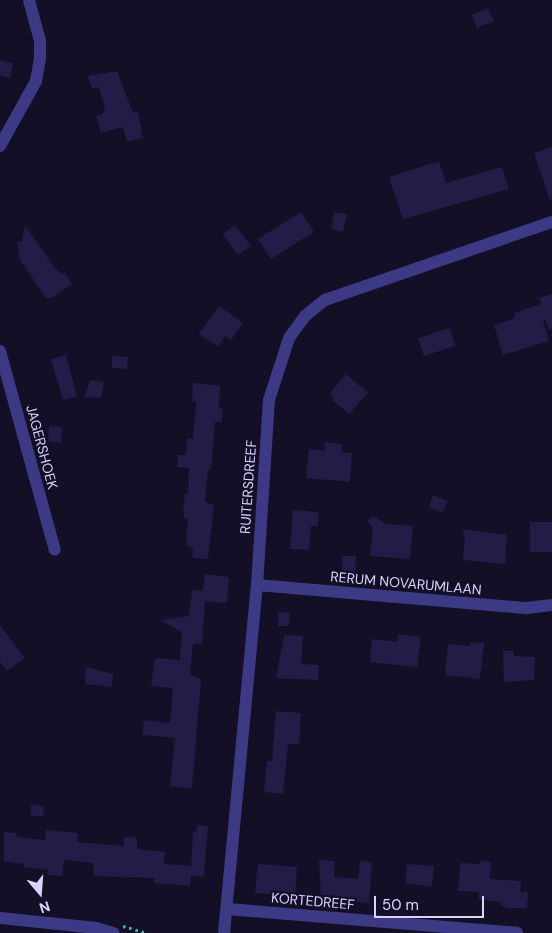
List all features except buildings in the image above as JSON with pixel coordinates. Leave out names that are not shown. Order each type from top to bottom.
[{"type":"street","points":[[0,146],[36,81],[39,66],[40,41],[29,0]]},
{"type":"street","name":"RUITERSDREEF","points":[[224,933],[256,585],[269,400],[289,338],[305,316],[325,300],[357,286],[552,222]]},
{"type":"street","name":"JAGERSHOEK","points":[[0,351],[55,550]]},
{"type":"street","name":"RERUM NOVARUMLAAN","points":[[256,585],[527,608],[552,604]]},
{"type":"street","name":"KORTEDREEF","points":[[227,909],[517,933]]},
{"type":"street","points":[[0,918],[96,928],[114,933]]}]
